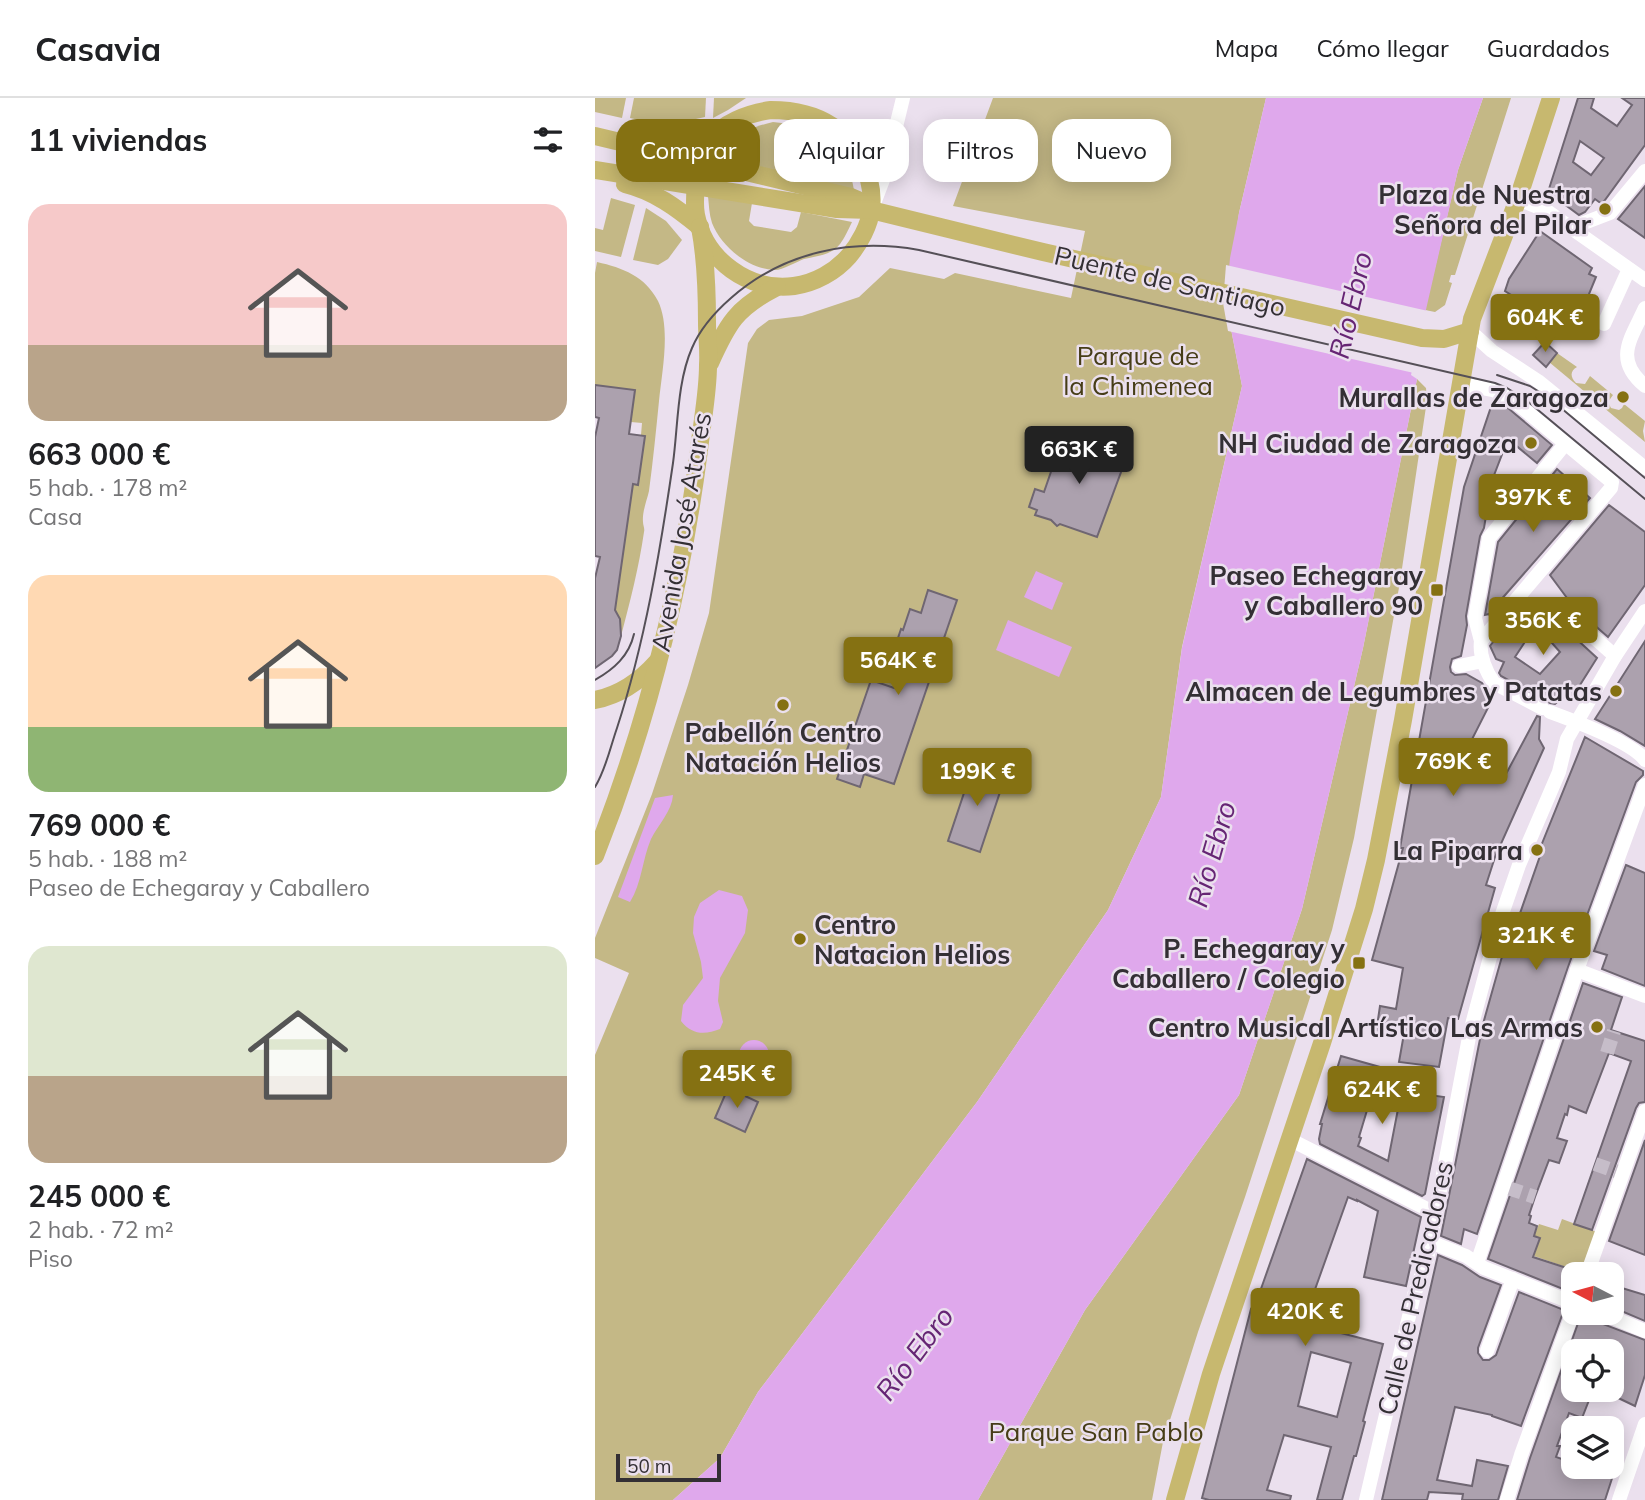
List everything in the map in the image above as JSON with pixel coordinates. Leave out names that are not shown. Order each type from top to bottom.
[{"type":"main road","points":[[749,115],[765,98]]},
{"type":"main road","points":[[1175,1500],[1210,1374],[1364,909],[1403,720],[1470,331],[1476,307],[1518,199],[1551,98]]},
{"type":"main road","points":[[595,176],[643,189],[660,197],[699,227],[717,257],[729,268],[753,281],[777,286],[795,286],[829,273],[853,251],[862,237],[871,210],[868,179],[861,160],[843,135],[830,125],[804,113],[771,110],[741,119]]},
{"type":"main road","points":[[595,136],[616,141]]},
{"type":"main road","points":[[595,170],[837,209],[871,210]]},
{"type":"main road","points":[[760,175],[851,197],[871,210]]},
{"type":"main road","name":"Avenida José Atarés","points":[[595,856],[632,754],[660,659],[684,549],[693,490],[708,366],[706,264],[695,207],[696,182]]},
{"type":"main road","name":"Puente de Santiago","points":[[871,210],[1422,338],[1444,339],[1470,331]]},
{"type":"main road","name":"Avenida José Atarés","points":[[708,366],[727,328],[739,312],[777,286]]},
{"type":"main road","points":[[595,700],[608,697],[629,686],[649,672],[660,659]]},
{"type":"main road","points":[[595,816],[613,810]]},
{"type":"street","points":[[871,210],[883,180],[903,98]]},
{"type":"street","points":[[1571,228],[1610,213],[1645,171]]},
{"type":"street","points":[[1518,199],[1547,211],[1640,277],[1604,324]]},
{"type":"street","points":[[1645,308],[1628,342],[1626,359],[1630,371],[1645,386]]},
{"type":"street","points":[[1470,331],[1492,351],[1538,381],[1645,468]]},
{"type":"street","points":[[1461,384],[1488,388],[1504,395],[1612,482],[1610,489],[1481,642]]},
{"type":"street","points":[[1565,444],[1489,538],[1475,618],[1483,661],[1489,677],[1494,682],[1546,710],[1637,751],[1645,760]]},
{"type":"street","name":"Calle de Predicadores","points":[[1366,1500],[1414,1295],[1430,1242],[1470,1032],[1492,949],[1519,865],[1559,772],[1567,739],[1615,656],[1645,611]]},
{"type":"street","points":[[1579,624],[1615,656]]},
{"type":"street","points":[[1459,666],[1483,661]]},
{"type":"street","points":[[1477,1263],[1506,1187],[1577,970],[1645,785]]},
{"type":"street","points":[[1577,970],[1645,996]]},
{"type":"street","points":[[1591,1262],[1645,1111]]},
{"type":"street","points":[[1289,1139],[1435,1213]]},
{"type":"street","points":[[1430,1242],[1561,1298]]},
{"type":"street","points":[[1487,1351],[1513,1279]]},
{"type":"street","points":[[1624,1322],[1645,1331]]},
{"type":"street","points":[[1507,1500],[1568,1325]]},
{"type":"street","points":[[1619,1500],[1645,1424]]},
{"type":"green space","points":[[595,98],[626,98],[622,118],[595,112]]},
{"type":"green space","points":[[634,98],[706,98],[705,117],[630,118]]},
{"type":"green space","points":[[714,98],[746,98],[713,118]]},
{"type":"green space","name":"Parque de la Chimenea","points":[[993,98],[1266,98],[1239,213],[1226,303],[1242,386],[1182,647],[1161,797],[1108,910],[977,1102],[758,1392],[720,1458],[673,1500],[595,1500],[595,1055],[629,973],[595,958],[595,938],[652,794],[709,613],[748,343],[757,329],[769,320],[802,316],[859,297],[890,268],[944,279],[955,273],[1071,298],[1085,231],[953,206],[962,182],[1038,182],[1038,119],[985,119]]},
{"type":"green space","points":[[1483,98],[1511,98],[1455,275],[1451,275],[1449,282],[1452,283],[1445,305],[1435,312],[1425,310],[1458,170]]},
{"type":"green space","points":[[774,122],[774,170],[760,167],[760,126]]},
{"type":"green space","points":[[822,182],[852,182],[854,190]]},
{"type":"green space","points":[[708,196],[752,203],[749,221],[754,226],[791,232],[797,227],[801,212],[852,222],[834,250],[781,269],[764,269],[745,261],[722,240],[712,223]]},
{"type":"green space","points":[[611,198],[635,205],[621,257],[595,251],[595,228],[603,230]]},
{"type":"green space","points":[[646,208],[666,221],[682,240],[668,259],[658,265],[633,260]]},
{"type":"green space","points":[[597,262],[624,270],[647,285],[662,312],[665,337],[649,491],[643,514],[644,531],[621,636],[620,619],[615,610],[633,484],[638,485],[645,436],[641,435],[642,423],[631,422],[635,390],[595,385]]},
{"type":"green space","points":[[1557,353],[1577,367],[1572,374],[1576,383],[1585,384],[1590,376],[1613,395],[1608,402],[1611,408],[1619,410],[1624,404],[1645,421],[1645,442],[1549,362]]},
{"type":"green space","name":"Parque San Pablo","points":[[1417,379],[1426,388],[1427,400],[1400,582],[1354,838],[1332,930],[1163,1442],[1152,1500],[978,1500],[1085,1310],[1239,1095],[1302,909],[1363,648]]},
{"type":"green space","points":[[1562,1219],[1597,1232],[1587,1262],[1561,1262],[1561,1265],[1534,1256],[1540,1239],[1534,1236],[1539,1224],[1558,1230]]},
{"type":"water","name":"Río Ebro","points":[[1266,98],[1483,98],[1458,170],[1411,375],[1417,379],[1363,648],[1302,909],[1239,1095],[1085,1310],[978,1500],[673,1500],[720,1458],[758,1392],[977,1102],[1108,910],[1161,797],[1182,648],[1242,386],[1226,303],[1230,258]]},
{"type":"water","points":[[1036,571],[1063,583],[1052,610],[1024,597]]},
{"type":"water","points":[[1008,620],[1072,647],[1059,677],[996,650]]},
{"type":"water","points":[[673,795],[667,812],[651,839],[634,895],[630,902],[618,897],[655,798]]},
{"type":"water","points":[[719,890],[742,896],[748,910],[745,933],[720,978],[718,1001],[723,1022],[720,1029],[699,1032],[690,1029],[681,1021],[683,1005],[703,978],[693,933],[694,917],[700,903]]},
{"type":"water","points":[[754,1040],[760,1041],[768,1049],[768,1061],[760,1069],[754,1070],[748,1069],[740,1061],[739,1055],[740,1049],[748,1041]]},
{"type":"pier","points":[[1226,265],[1428,311],[1414,373],[1228,331],[1223,303]]},
{"type":"building","points":[[1578,98],[1594,98],[1591,108],[1617,126],[1632,105],[1622,98],[1645,98],[1645,145],[1602,204],[1595,199],[1585,212],[1579,215],[1548,192]],"holes":[[[1580,141],[1604,158],[1591,175],[1573,162]]]},
{"type":"building","points":[[1645,186],[1645,238],[1618,219]]},
{"type":"building","points":[[1540,231],[1592,268],[1589,274],[1596,277],[1568,331],[1505,291],[1509,279]]},
{"type":"building","points":[[1545,342],[1557,353],[1546,367],[1533,355]]},
{"type":"building","points":[[595,385],[635,390],[629,434],[645,436],[638,485],[633,484],[615,610],[620,619],[621,636],[617,650],[595,668],[595,578],[600,557],[595,556],[595,437],[599,418],[595,417]]},
{"type":"building","points":[[1493,401],[1508,408],[1552,445],[1537,463],[1508,439],[1486,496],[1489,498],[1480,536],[1461,656],[1452,659],[1450,667],[1455,675],[1466,674],[1495,694],[1465,753],[1506,774],[1537,716],[1540,717],[1539,739],[1544,748],[1495,857],[1486,885],[1495,888],[1458,1019],[1448,1018],[1439,1067],[1399,1062],[1405,1028],[1393,1025],[1390,1036],[1376,1033],[1380,1006],[1396,1009],[1403,968],[1372,960],[1403,848],[1400,848],[1464,487]]},
{"type":"building","points":[[1064,434],[1080,440],[1089,439],[1089,443],[1122,455],[1119,462],[1124,464],[1097,537],[1060,524],[1057,526],[1051,520],[1035,515],[1037,510],[1029,507],[1035,489],[1044,492]]},
{"type":"building","points":[[1557,469],[1590,498],[1492,610],[1494,611],[1490,616],[1485,615],[1498,542]]},
{"type":"building","points":[[1609,505],[1645,532],[1645,585],[1608,637],[1585,617],[1560,601],[1567,598],[1550,575]]},
{"type":"building","points":[[928,590],[957,600],[894,784],[864,774],[860,787],[837,779],[871,680],[894,688],[906,654],[894,650],[901,629],[903,630],[910,609],[921,613]]},
{"type":"building","points":[[1549,607],[1546,611],[1597,658],[1573,696],[1562,698],[1555,704],[1550,703],[1501,676],[1499,673],[1504,662],[1496,659],[1490,646],[1509,622],[1512,624]],"holes":[[[1536,625],[1560,652],[1540,674],[1515,657]]]},
{"type":"building","points":[[1645,641],[1645,746],[1595,719]]},
{"type":"building","points":[[1585,737],[1643,771],[1643,775],[1636,782],[1568,967],[1477,1234],[1464,1229],[1461,1244],[1441,1236],[1483,1024],[1501,960],[1507,942],[1510,942],[1540,856],[1541,846]]},
{"type":"building","points":[[974,763],[1006,774],[980,852],[948,841]]},
{"type":"building","points":[[1626,865],[1645,873],[1645,986],[1602,969],[1607,955],[1594,951]]},
{"type":"building","points":[[1583,983],[1622,997],[1611,1030],[1645,1041],[1645,1102],[1639,1103],[1636,1108],[1592,1230],[1574,1224],[1631,1061],[1609,1053],[1586,1113],[1569,1106],[1567,1115],[1565,1114],[1557,1138],[1567,1141],[1559,1163],[1549,1160],[1529,1215],[1529,1223],[1537,1226],[1534,1236],[1540,1238],[1533,1257],[1561,1266],[1561,1288],[1488,1259]]},
{"type":"building","points":[[1341,1056],[1380,1067],[1358,1146],[1388,1161],[1398,1109],[1390,1108],[1394,1090],[1444,1097],[1425,1194],[1422,1196],[1320,1144],[1320,1124]]},
{"type":"building","points":[[728,1088],[758,1102],[745,1132],[715,1118]]},
{"type":"building","points":[[1645,1140],[1645,1255],[1609,1241]]},
{"type":"building","points":[[1307,1159],[1421,1217],[1406,1286],[1364,1277],[1378,1211],[1348,1197],[1303,1323],[1383,1344],[1356,1456],[1342,1500],[1317,1500],[1331,1447],[1284,1435],[1267,1490],[1291,1496],[1290,1500],[1202,1498],[1251,1309],[1253,1310]],"holes":[[[1311,1352],[1351,1363],[1337,1417],[1298,1406]]]},
{"type":"building","points":[[1438,1255],[1501,1285],[1478,1348],[1483,1360],[1489,1360],[1496,1355],[1519,1292],[1561,1309],[1561,1318],[1521,1426],[1492,1415],[1455,1407],[1437,1480],[1472,1486],[1477,1460],[1508,1466],[1498,1500],[1462,1500],[1463,1494],[1429,1492],[1427,1500],[1382,1500]]},
{"type":"building","points":[[1624,1289],[1645,1295],[1645,1321],[1624,1312]]},
{"type":"building","points":[[1577,1325],[1606,1325],[1645,1340],[1645,1375],[1635,1406],[1624,1401],[1624,1339],[1572,1339]]},
{"type":"building","points":[[1561,1371],[1561,1402],[1588,1402],[1583,1416],[1569,1413],[1568,1416],[1561,1416],[1561,1435],[1557,1446],[1560,1446],[1556,1457],[1561,1459],[1561,1479],[1612,1479],[1605,1500],[1517,1500]]},
{"type":"tunnel","points":[[1607,1053],[1614,1031]]},
{"type":"tunnel","points":[[1595,1164],[1618,1172]]},
{"type":"tunnel","points":[[1508,1188],[1535,1197]]},
{"type":"tram line","points":[[595,787],[605,766],[627,696],[644,630],[668,496],[683,375],[692,348],[714,315],[751,282],[795,259],[819,252],[868,246],[919,250],[1495,383],[1526,400],[1645,499]]},
{"type":"tram line","points":[[1497,375],[1530,386],[1549,398],[1645,478]]},
{"type":"tram line","points":[[595,680],[620,661],[634,634]]},
{"type":"place","name":"Plaza de Nuestra Señora del Pilar","points":[[1605,209]]},
{"type":"place","name":"Murallas de Zaragoza","points":[[1623,397]]},
{"type":"place","name":"NH Ciudad de Zaragoza","points":[[1531,443]]},
{"type":"place","name":"Paseo Echegaray y Caballero 90","points":[[1437,590]]},
{"type":"place","name":"Almacen de Legumbres y Patatas","points":[[1616,691]]},
{"type":"place","name":"Pabellón Centro Natación Helios","points":[[783,705]]},
{"type":"place","name":"La Piparra","points":[[1537,850]]},
{"type":"place","name":"Centro Natacion Helios","points":[[800,939]]},
{"type":"place","name":"P. Echegaray y Caballero / Colegio","points":[[1359,963]]},
{"type":"place","name":"Centro Musical Artístico Las Armas","points":[[1597,1027]]}]
